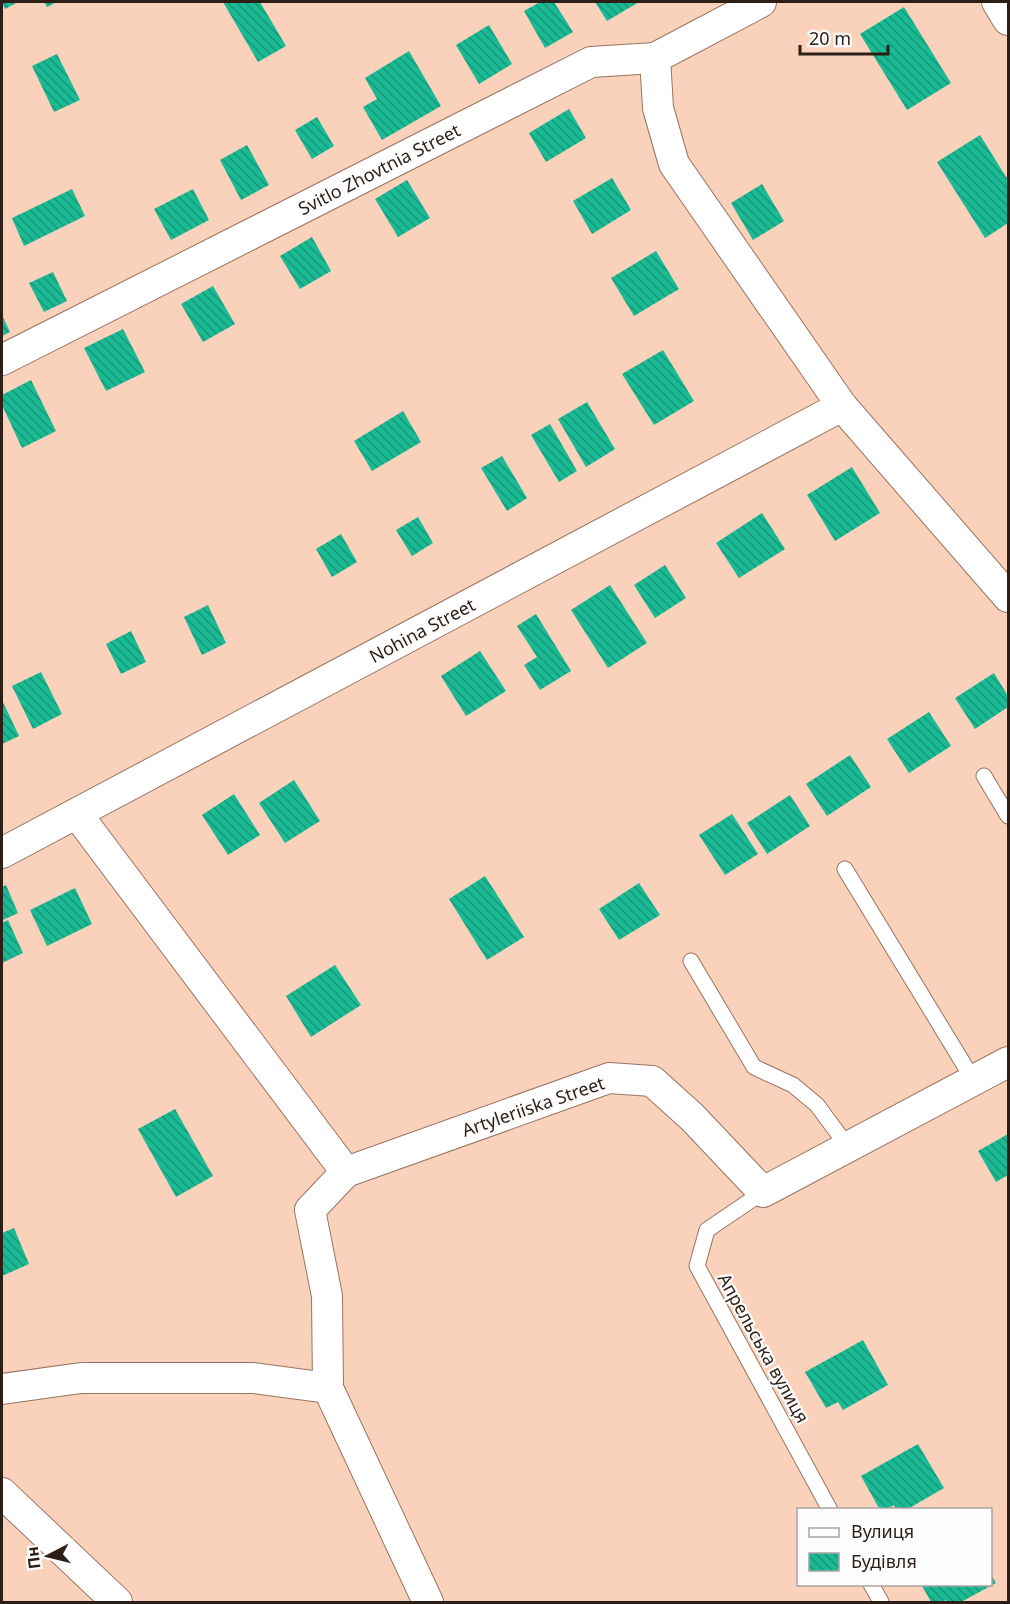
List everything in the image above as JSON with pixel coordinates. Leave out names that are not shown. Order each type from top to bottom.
[{"type":"street","name":"Svitlo Zhovtnia Street","points":[[2,360],[591,62],[655,58],[761,2]]},
{"type":"street","points":[[997,2],[1008,20]]},
{"type":"street","points":[[655,58],[658,108],[674,164],[842,406],[1008,597]]},
{"type":"street","name":"Nohina Street","points":[[2,853],[842,406]]},
{"type":"street","points":[[77,814],[346,1172],[310,1210],[327,1296],[328,1388],[428,1602]]},
{"type":"street","points":[[763,1192],[1008,1062]]},
{"type":"street","name":"Artyleriiska Street","points":[[346,1172],[609,1078],[652,1082],[692,1117],[763,1192]]},
{"type":"street","points":[[2,1389],[81,1378],[254,1378],[328,1388]]},
{"type":"street","points":[[2,1493],[117,1602]]},
{"type":"lane","points":[[984,776],[1008,816]]},
{"type":"lane","points":[[845,869],[974,1081]]},
{"type":"lane","points":[[691,961],[754,1067],[793,1085],[817,1106],[848,1147]]},
{"type":"lane","name":"Апрельська вулиця","points":[[763,1192],[707,1230],[697,1266],[829,1508]]},
{"type":"lane","points":[[872,1586],[880,1602]]},
{"type":"building","points":[[2,2],[18,2],[5,9]]},
{"type":"building","points":[[44,2],[57,2],[47,7]]},
{"type":"building","points":[[223,2],[260,2],[286,46],[258,62]]},
{"type":"building","points":[[540,2],[554,2],[573,32],[545,48],[524,11]]},
{"type":"building","points":[[595,2],[639,2],[607,21]]},
{"type":"building","points":[[904,7],[951,83],[907,110],[860,34]]},
{"type":"building","points":[[489,25],[512,64],[479,84],[456,45]]},
{"type":"building","points":[[409,51],[441,106],[382,140],[363,107],[377,99],[365,78]]},
{"type":"building","points":[[57,54],[80,100],[54,112],[32,66]]},
{"type":"building","points":[[569,109],[586,138],[546,162],[529,133]]},
{"type":"building","points":[[317,117],[334,146],[312,159],[295,130]]},
{"type":"building","points":[[980,135],[1008,180],[1008,223],[985,238],[937,162]]},
{"type":"building","points":[[247,145],[269,185],[241,200],[220,160]]},
{"type":"building","points":[[612,178],[631,210],[592,234],[573,201]]},
{"type":"building","points":[[407,180],[430,218],[398,237],[375,199]]},
{"type":"building","points":[[762,184],[784,221],[753,240],[731,203]]},
{"type":"building","points":[[72,189],[85,216],[24,246],[12,218]]},
{"type":"building","points":[[193,189],[209,220],[171,240],[154,209]]},
{"type":"building","points":[[312,237],[331,271],[300,289],[280,256]]},
{"type":"building","points":[[656,251],[679,289],[634,316],[611,278]]},
{"type":"building","points":[[53,272],[67,301],[44,312],[29,283]]},
{"type":"building","points":[[213,286],[235,324],[203,342],[181,304]]},
{"type":"building","points":[[2,315],[10,332],[2,336]]},
{"type":"building","points":[[123,329],[145,372],[106,391],[84,348]]},
{"type":"building","points":[[663,350],[694,401],[654,425],[622,374]]},
{"type":"building","points":[[31,380],[56,431],[22,448],[2,405],[2,395]]},
{"type":"building","points":[[587,402],[615,449],[586,467],[558,419]]},
{"type":"building","points":[[403,411],[421,442],[372,471],[354,441]]},
{"type":"building","points":[[550,424],[577,471],[559,482],[531,435]]},
{"type":"building","points":[[502,456],[527,498],[507,511],[481,468]]},
{"type":"building","points":[[852,467],[880,513],[835,541],[807,495]]},
{"type":"building","points":[[762,513],[785,549],[739,578],[716,543]]},
{"type":"building","points":[[418,517],[433,543],[412,556],[396,530]]},
{"type":"building","points":[[341,534],[357,562],[332,577],[316,549]]},
{"type":"building","points":[[665,565],[686,598],[655,618],[634,585]]},
{"type":"building","points":[[610,585],[647,643],[608,668],[571,610]]},
{"type":"building","points":[[208,605],[226,643],[202,655],[184,617]]},
{"type":"building","points":[[536,614],[571,671],[540,690],[524,665],[537,657],[517,626]]},
{"type":"building","points":[[131,631],[146,662],[121,674],[106,644]]},
{"type":"building","points":[[480,651],[506,691],[466,716],[441,676]]},
{"type":"building","points":[[41,672],[62,714],[33,729],[12,686]]},
{"type":"building","points":[[994,673],[1008,696],[1008,707],[975,729],[955,698]]},
{"type":"building","points":[[2,700],[19,736],[2,744]]},
{"type":"building","points":[[929,712],[951,746],[909,773],[887,739]]},
{"type":"building","points":[[850,755],[871,787],[827,816],[806,784]]},
{"type":"building","points":[[294,780],[320,821],[285,843],[259,803]]},
{"type":"building","points":[[234,794],[260,835],[228,855],[202,815]]},
{"type":"building","points":[[790,795],[810,826],[767,854],[747,823]]},
{"type":"building","points":[[732,814],[758,854],[725,875],[699,835]]},
{"type":"building","points":[[485,876],[524,937],[487,960],[449,899]]},
{"type":"building","points":[[639,883],[660,915],[619,940],[599,909]]},
{"type":"building","points":[[6,885],[18,913],[3,920],[2,887]]},
{"type":"building","points":[[75,888],[92,924],[47,946],[30,910]]},
{"type":"building","points":[[8,920],[23,953],[2,963],[2,923]]},
{"type":"building","points":[[335,965],[361,1005],[311,1037],[286,996]]},
{"type":"building","points":[[175,1109],[213,1176],[176,1197],[138,1129]]},
{"type":"building","points":[[1008,1134],[1008,1175],[996,1182],[978,1151]]},
{"type":"building","points":[[14,1228],[29,1264],[2,1276],[2,1233]]},
{"type":"building","points":[[863,1340],[888,1385],[843,1410],[838,1402],[826,1408],[805,1372]]},
{"type":"building","points":[[918,1444],[944,1488],[909,1508],[895,1508],[894,1505],[889,1508],[879,1508],[861,1476]]},
{"type":"building","points":[[922,1586],[990,1586],[961,1602],[947,1602],[946,1600],[931,1602]]}]
